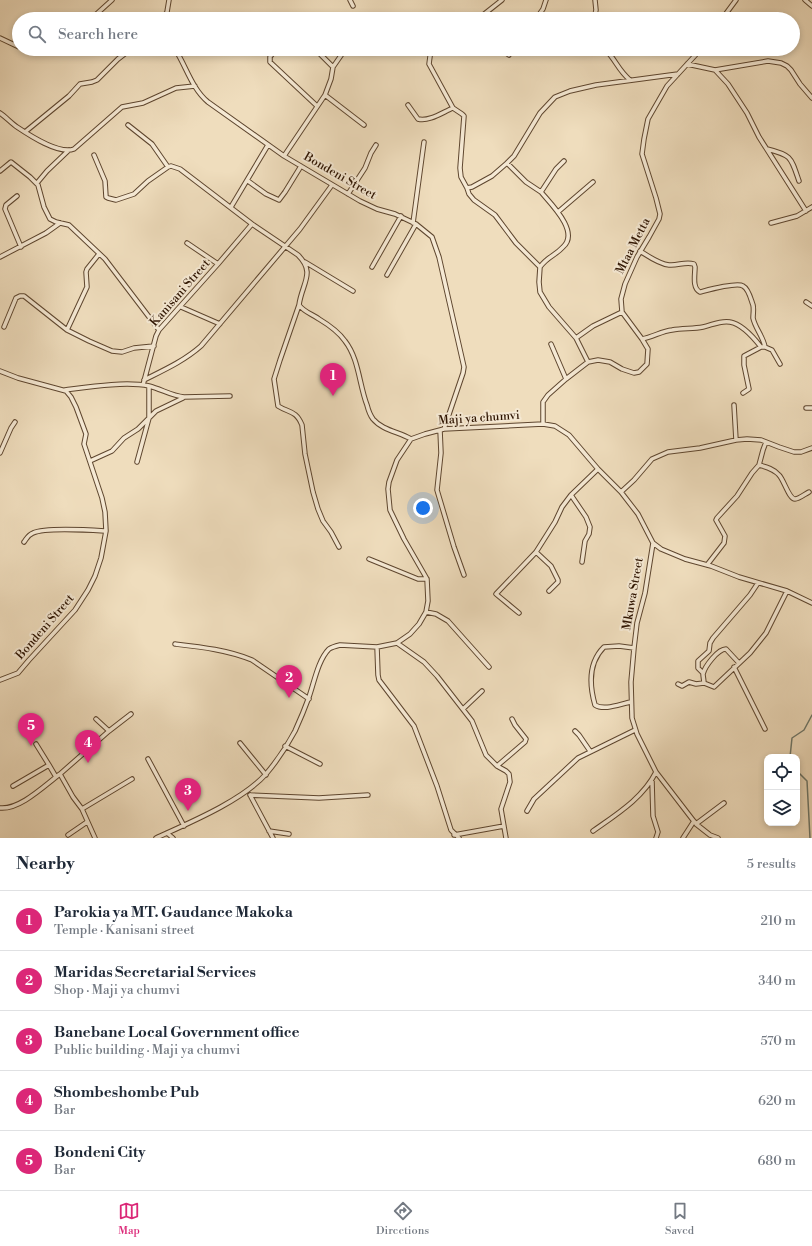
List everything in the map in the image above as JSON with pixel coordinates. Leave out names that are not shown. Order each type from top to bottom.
[{"type":"street","points":[[98,12],[112,0]]},
{"type":"street","points":[[167,12],[169,0]]},
{"type":"street","points":[[350,0],[354,6]]},
{"type":"street","points":[[487,12],[502,0]]},
{"type":"street","points":[[541,12],[546,0]]},
{"type":"street","points":[[595,0],[596,12]]},
{"type":"street","points":[[726,12],[732,2],[736,0]]},
{"type":"street","points":[[805,0],[812,6]]},
{"type":"street","points":[[0,38],[12,44]]},
{"type":"street","points":[[25,132],[69,96],[80,84],[97,80],[122,56]]},
{"type":"street","name":"Bondeni Street","points":[[179,56],[195,86],[208,102],[268,145],[360,201],[377,209],[401,216],[415,223],[432,237],[437,248],[464,367],[444,429]]},
{"type":"street","points":[[271,56],[270,62],[317,106]]},
{"type":"street","points":[[322,56],[333,67]]},
{"type":"street","points":[[284,156],[325,95],[331,79],[333,67],[341,56]]},
{"type":"street","points":[[430,56],[429,64],[453,108],[464,116],[460,168],[461,177],[467,188],[468,194],[495,215],[516,243],[540,267]]},
{"type":"street","points":[[611,56],[620,70],[630,80]]},
{"type":"street","name":"Mtaa Metta","points":[[622,312],[621,299],[625,284],[640,251],[649,237],[660,214],[642,154],[648,119],[667,86],[694,56]]},
{"type":"street","points":[[687,64],[715,70],[768,61],[781,63],[791,70],[812,98]]},
{"type":"street","points":[[715,70],[728,84],[747,113],[767,149],[806,212]]},
{"type":"street","points":[[467,188],[472,187],[492,176],[514,156],[540,113],[555,97],[570,90],[596,85],[679,74]]},
{"type":"street","points":[[37,183],[69,150],[74,149],[122,106],[143,103],[176,88],[195,86]]},
{"type":"street","points":[[325,95],[364,125]]},
{"type":"street","points":[[408,105],[418,119],[421,120],[428,119],[453,108]]},
{"type":"street","points":[[0,113],[25,132],[50,145],[69,150]]},
{"type":"street","points":[[128,125],[152,144],[168,167]]},
{"type":"street","points":[[386,275],[415,223],[424,142]]},
{"type":"street","points":[[231,207],[248,181],[268,145]]},
{"type":"street","points":[[348,194],[365,168],[376,145]]},
{"type":"street","points":[[767,149],[784,154],[790,158],[799,181]]},
{"type":"street","points":[[94,155],[105,181],[106,197],[114,200],[134,194],[148,181],[168,167],[171,166],[180,169],[252,224],[298,255],[304,261],[353,291]]},
{"type":"street","points":[[542,192],[556,169],[564,161]]},
{"type":"street","points":[[0,171],[11,163],[37,183],[40,187],[44,206],[49,217],[53,221],[69,225],[105,259],[159,330]]},
{"type":"street","points":[[507,163],[526,182],[542,192],[565,222],[567,242],[563,248],[546,260],[540,267],[540,292],[549,307],[576,338],[588,362]]},
{"type":"street","points":[[248,181],[266,194],[279,200],[301,166]]},
{"type":"street","points":[[558,212],[593,182]]},
{"type":"street","points":[[144,380],[193,353],[201,346],[300,230],[332,185]]},
{"type":"street","points":[[17,196],[6,206],[5,209],[21,247]]},
{"type":"street","points":[[771,223],[797,216],[806,212],[812,207]]},
{"type":"street","points":[[372,267],[401,216]]},
{"type":"street","points":[[0,257],[46,233],[60,223]]},
{"type":"street","name":"Kanisani Street","points":[[143,385],[159,330],[181,307],[252,224]]},
{"type":"street","points":[[187,243],[218,264]]},
{"type":"street","points":[[640,251],[665,265],[670,266],[685,262],[694,264],[696,267],[695,286],[700,292],[726,286],[744,286],[747,289],[752,304],[753,318],[763,340],[763,347]]},
{"type":"street","points":[[67,330],[88,284],[86,275],[87,269],[99,254]]},
{"type":"street","points":[[304,261],[307,267],[307,274],[299,305],[274,379],[278,406],[295,414],[299,418],[302,425],[309,473],[318,509],[323,521],[339,547]]},
{"type":"street","points":[[4,327],[16,298],[20,296],[28,298],[67,330],[89,342],[118,352],[134,348],[154,346]]},
{"type":"street","points":[[806,302],[812,306]]},
{"type":"street","points":[[156,838],[184,826],[248,790],[266,774],[297,727],[309,699],[323,659],[329,649],[340,645],[377,647],[397,643],[410,634],[419,624],[426,612],[428,601],[428,579],[404,539],[390,510],[388,495],[389,482],[397,460],[411,439],[383,426],[373,419],[365,401],[351,350],[346,342],[333,328],[306,312],[299,305]]},
{"type":"street","points":[[181,307],[220,324]]},
{"type":"street","points":[[543,424],[542,402],[566,379],[588,362],[603,360],[634,374],[639,372],[647,364],[648,349],[622,312],[594,326],[576,338]]},
{"type":"street","points":[[642,339],[671,330],[706,327],[717,323],[730,322],[736,324],[750,334],[763,347],[774,353],[780,364]]},
{"type":"street","points":[[550,344],[566,379]]},
{"type":"street","points":[[743,393],[749,388],[744,365],[744,356],[763,347]]},
{"type":"street","points":[[0,371],[42,385],[65,390],[110,385],[143,385],[184,398],[230,396]]},
{"type":"street","points":[[137,462],[149,418],[149,386]]},
{"type":"street","name":"Bondeni Street","points":[[0,680],[18,673],[78,605],[95,576],[101,558],[106,531],[105,512],[84,444],[86,434],[81,418],[71,397],[65,390]]},
{"type":"street","points":[[90,462],[109,453],[124,438],[138,429],[156,411],[184,398]]},
{"type":"street","points":[[734,405],[736,440]]},
{"type":"street","points":[[806,408],[812,408]]},
{"type":"street","points":[[0,453],[15,422]]},
{"type":"street","name":"Maji ya chumvi","points":[[411,439],[444,429],[543,424],[555,426],[569,435],[598,469],[621,492],[638,514],[653,543]]},
{"type":"street","points":[[440,430],[441,453],[437,490],[464,575]]},
{"type":"street","points":[[621,492],[652,460],[657,456],[668,452],[700,448],[736,440],[756,439],[794,452],[801,452],[812,448]]},
{"type":"street","points":[[707,565],[724,543],[725,536],[716,520],[737,496],[759,465],[766,442]]},
{"type":"street","points":[[759,465],[771,469],[780,476],[790,497],[793,499],[796,500],[809,492]]},
{"type":"street","points":[[519,613],[496,594],[536,552],[570,495],[598,469]]},
{"type":"street","points":[[570,495],[586,517],[590,527],[589,534],[585,541],[582,562]]},
{"type":"street","points":[[24,542],[29,535],[37,531],[106,531]]},
{"type":"street","points":[[653,543],[670,553],[758,583],[787,591],[812,603]]},
{"type":"street","name":"Mkuwa Street","points":[[653,543],[634,648],[631,702],[635,730],[656,772],[695,823],[710,835],[718,838]]},
{"type":"street","points":[[536,552],[550,566],[558,580],[550,591]]},
{"type":"street","points":[[369,559],[418,580],[428,579]]},
{"type":"street","points":[[703,673],[698,668],[698,661],[709,651],[710,643],[713,638],[750,595],[758,583]]},
{"type":"street","points":[[678,684],[682,686],[688,682],[696,684],[704,683],[714,687],[734,666],[750,653],[766,633],[787,591]]},
{"type":"street","points":[[426,612],[436,614],[448,621],[489,667]]},
{"type":"street","points":[[397,643],[428,666],[472,722],[486,755],[496,766],[506,771],[510,778],[508,789],[502,805],[506,838]]},
{"type":"street","points":[[175,644],[218,649],[248,658],[266,668],[309,699]]},
{"type":"street","name":"Mkuwa Street","points":[[631,702],[599,708],[595,705],[591,670],[594,661],[604,647],[619,646],[634,648]]},
{"type":"street","points":[[377,647],[379,680],[414,726],[439,792],[449,826],[454,835],[459,838]]},
{"type":"street","points":[[704,683],[703,673],[714,656],[724,649],[726,649],[739,663]]},
{"type":"street","points":[[734,666],[765,729]]},
{"type":"street","points":[[463,709],[482,691]]},
{"type":"street","points":[[0,808],[8,808],[34,794],[60,774],[109,731],[132,714]]},
{"type":"street","points":[[96,719],[109,731]]},
{"type":"street","points":[[496,766],[525,742],[526,739],[512,719]]},
{"type":"street","points":[[527,811],[534,799],[578,758],[635,730]]},
{"type":"street","points":[[575,731],[590,751]]},
{"type":"street","points":[[240,743],[266,774]]},
{"type":"street","points":[[36,744],[56,777]]},
{"type":"street","points":[[285,746],[320,764]]},
{"type":"street","points":[[148,759],[184,826]]},
{"type":"street","points":[[13,786],[49,765]]},
{"type":"street","points":[[594,831],[647,788],[656,772]]},
{"type":"street","points":[[60,774],[73,798],[82,810],[95,838]]},
{"type":"street","points":[[82,810],[132,779]]},
{"type":"street","points":[[652,780],[653,810],[657,830],[656,838]]},
{"type":"street","points":[[248,790],[273,838]]},
{"type":"street","points":[[250,795],[319,798],[368,795]]},
{"type":"street","points":[[683,838],[695,823],[724,803]]},
{"type":"street","points":[[68,834],[87,822]]},
{"type":"street","points":[[454,835],[504,826]]},
{"type":"street","points":[[269,831],[289,834]]},
{"type":"street","points":[[167,833],[173,838]]},
{"type":"waterway","points":[[790,754],[792,738],[804,730],[812,715]]},
{"type":"waterway","points":[[800,774],[807,781],[810,838]]},
{"type":"place","name":"Parokia ya MT. Gaudance Makoka","points":[[333,396]]},
{"type":"place","name":"Maridas Secretarial Services","points":[[289,698]]},
{"type":"place","name":"Bondeni City","points":[[31,746]]},
{"type":"place","name":"Shombeshombe Pub","points":[[88,763]]},
{"type":"place","name":"Banebane Local Government office","points":[[188,811]]}]
